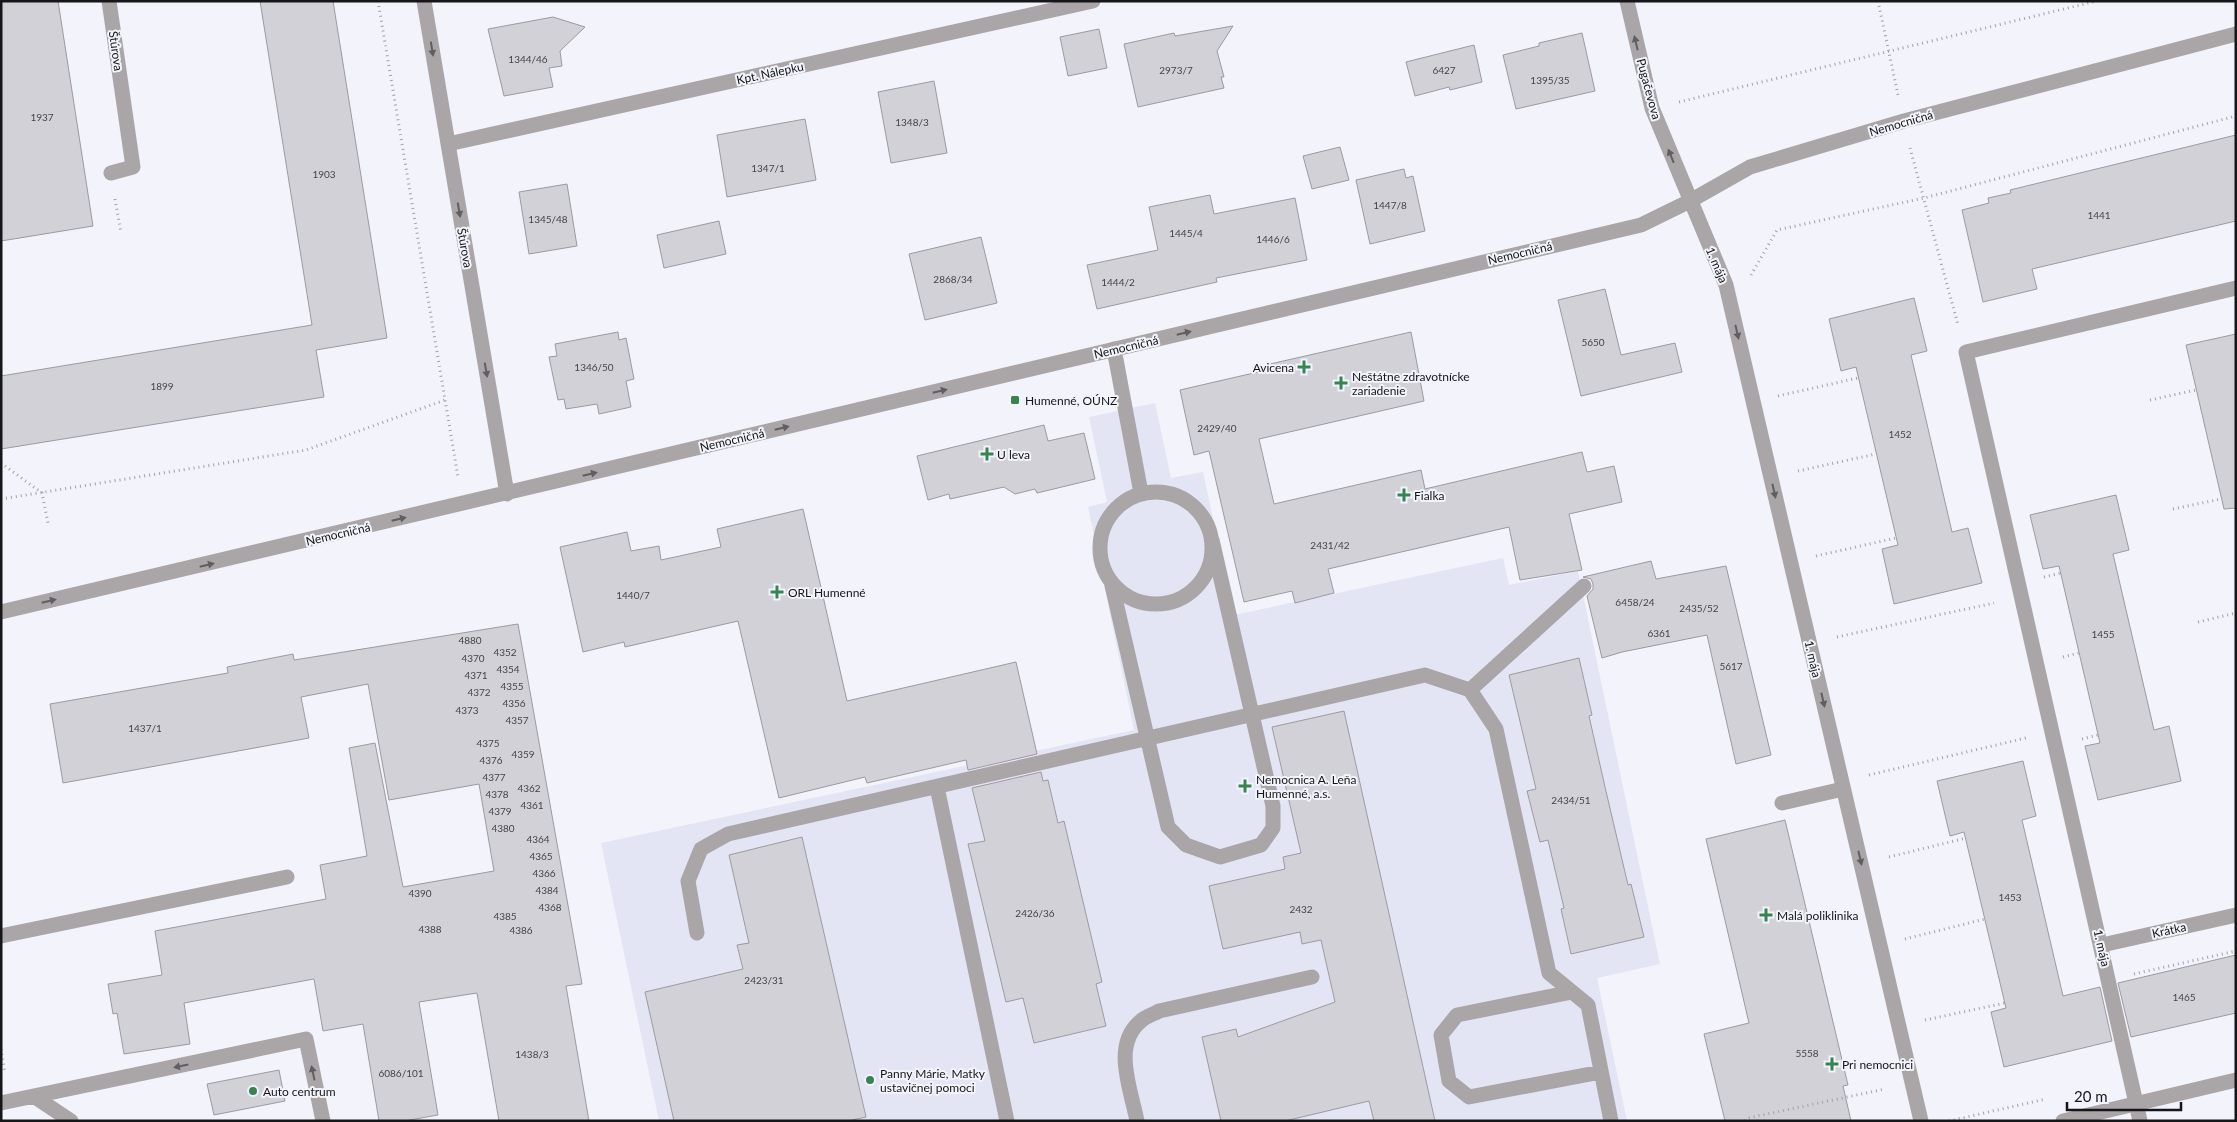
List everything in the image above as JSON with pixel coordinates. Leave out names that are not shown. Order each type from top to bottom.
[{"type":"street","name":"Štúrova","points":[[109,1],[133,167],[111,173]]},
{"type":"street","name":"Štúrova","points":[[424,1],[507,494]]},
{"type":"street","name":"Kpt. Nálepku","points":[[448,144],[1093,1]]},
{"type":"street","name":"Pugačevova","points":[[1627,1],[1652,108],[1690,202]]},
{"type":"street","name":"Nemocničná","points":[[1,612],[1641,225],[1690,202],[1750,167],[1904,122],[2236,34]]},
{"type":"street","name":"1. mája","points":[[1690,202],[1726,285],[1921,1121]]},
{"type":"street","points":[[1966,352],[2236,288]]},
{"type":"street","points":[[1114,349],[1140,493]]},
{"type":"street","name":"1. mája","points":[[1966,352],[2137,1105]]},
{"type":"street","points":[[1111,581],[1168,827],[1186,845],[1220,857],[1262,845],[1273,828],[1273,806],[1212,540],[1206,522],[1195,506],[1178,496],[1160,491],[1140,493],[1118,507],[1103,529],[1100,547],[1102,565],[1111,581],[1123,594],[1139,602],[1157,605],[1175,602],[1191,592],[1205,578],[1212,560],[1212,540]]},
{"type":"street","points":[[1470,690],[1584,586]]},
{"type":"street","points":[[697,933],[688,881],[701,850],[728,834],[1425,675],[1470,690],[1496,729],[1549,973],[1588,1005],[1611,1121]]},
{"type":"street","points":[[937,787],[1007,1121]]},
{"type":"street","points":[[1782,803],[1843,789]]},
{"type":"street","points":[[1,936],[287,877]]},
{"type":"street","name":"Krátka","points":[[2102,945],[2236,916]]},
{"type":"street","points":[[1137,1121],[1124,1057],[1128,1035],[1142,1020],[1159,1011],[1312,977]]},
{"type":"street","points":[[1572,992],[1457,1015],[1441,1035],[1450,1081],[1469,1097],[1601,1072]]},
{"type":"street","points":[[1,1103],[306,1039],[323,1121]]},
{"type":"street","points":[[2063,1121],[2236,1080]]},
{"type":"street","points":[[35,1097],[71,1121]]},
{"type":"street","points":[[2137,1105],[2140,1121]]},
{"type":"path","points":[[378,1],[458,479],[467,477]]},
{"type":"path","points":[[1878,1],[1904,122],[1966,352]]},
{"type":"path","points":[[1652,108],[1713,96],[2096,1]]},
{"type":"path","points":[[1726,285],[1748,280],[1777,230],[1924,198],[2236,116]]},
{"type":"path","points":[[1775,396],[1858,378]]},
{"type":"path","points":[[2150,400],[2196,390]]},
{"type":"path","points":[[1,498],[306,450],[445,400]]},
{"type":"path","points":[[1792,472],[1876,454]]},
{"type":"path","points":[[1,462],[42,493],[48,523]]},
{"type":"path","points":[[2173,509],[2221,499]]},
{"type":"path","points":[[1812,557],[1896,538]]},
{"type":"path","points":[[1831,638],[2022,596]]},
{"type":"path","points":[[2198,622],[2236,613]]},
{"type":"path","points":[[1864,776],[2053,732]]},
{"type":"path","points":[[1883,858],[1966,838]]},
{"type":"path","points":[[1902,939],[1985,919]]},
{"type":"path","points":[[2109,980],[2236,951]]},
{"type":"path","points":[[2176,964],[2178,969]]},
{"type":"path","points":[[1921,1021],[2005,1003]]},
{"type":"path","points":[[1745,1121],[1748,1118],[1913,1083]]},
{"type":"shaded area","name":"Nemocnica A. Leňa Humenné, a.s.","points":[[1155,403],[1171,478],[1203,472],[1234,615],[1503,558],[1509,585],[1578,571],[1660,964],[1597,978],[1627,1121],[659,1121],[601,843],[1134,730],[1088,507],[1107,502],[1089,417]]},
{"type":"building","points":[[1,1],[58,1],[93,226],[1,241]]},
{"type":"building","points":[[260,1],[333,1],[387,338],[316,350],[324,397],[1,449],[1,376],[312,325]]},
{"type":"building","points":[[553,17],[585,27],[560,51],[562,66],[549,68],[553,87],[504,96],[488,29]]},
{"type":"building","points":[[1233,26],[1217,51],[1224,77],[1221,77],[1224,88],[1138,107],[1124,44],[1174,33],[1175,36]]},
{"type":"building","points":[[1099,29],[1107,68],[1068,76],[1060,37]]},
{"type":"building","points":[[1582,33],[1595,91],[1516,109],[1503,55],[1539,46],[1539,43]]},
{"type":"building","points":[[1474,45],[1482,82],[1450,90],[1449,87],[1415,96],[1406,62]]},
{"type":"building","points":[[934,81],[947,153],[891,163],[878,92]]},
{"type":"building","points":[[805,119],[816,180],[727,197],[717,135]]},
{"type":"building","points":[[2236,135],[2236,221],[2032,269],[2037,289],[1983,302],[1962,210],[1989,203],[1988,198],[2011,193],[2010,190]]},
{"type":"building","points":[[1340,147],[1349,180],[1312,189],[1303,156]]},
{"type":"building","points":[[1404,169],[1406,178],[1413,176],[1425,231],[1370,244],[1356,180]]},
{"type":"building","points":[[567,184],[577,246],[529,254],[519,192]]},
{"type":"building","points":[[1210,195],[1214,214],[1295,198],[1307,260],[1216,278],[1217,282],[1097,309],[1087,265],[1158,250],[1149,207]]},
{"type":"building","points":[[719,221],[726,254],[664,268],[657,235]]},
{"type":"building","points":[[981,237],[997,303],[925,320],[909,254]]},
{"type":"building","points":[[1605,289],[1621,355],[1675,343],[1682,372],[1581,396],[1558,300]]},
{"type":"building","points":[[1914,298],[1927,351],[1911,355],[1952,532],[1968,528],[1982,583],[1894,604],[1882,549],[1898,545],[1856,367],[1841,371],[1829,319]]},
{"type":"building","points":[[618,332],[619,340],[626,338],[634,379],[626,381],[631,407],[599,414],[597,404],[566,409],[564,399],[558,400],[549,357],[557,356],[555,344]]},
{"type":"building","points":[[1411,332],[1424,401],[1259,439],[1274,504],[1421,470],[1425,489],[1582,452],[1587,472],[1614,466],[1622,502],[1569,514],[1582,570],[1520,580],[1509,527],[1328,569],[1334,593],[1295,603],[1292,591],[1244,602],[1209,451],[1194,455],[1180,390],[1271,369],[1270,364]]},
{"type":"building","points":[[2236,334],[2236,508],[2224,509],[2186,345]]},
{"type":"building","points":[[1044,425],[1048,441],[1084,433],[1095,479],[1037,493],[1035,489],[1015,494],[1004,487],[950,499],[949,494],[928,500],[917,456]]},
{"type":"building","points":[[2116,495],[2129,550],[2113,554],[2154,730],[2169,726],[2181,781],[2098,800],[2085,746],[2100,743],[2059,566],[2043,569],[2030,515]]},
{"type":"building","name":"ORL Humenné","points":[[803,509],[847,701],[1016,662],[1037,754],[968,770],[966,760],[867,783],[865,777],[779,798],[738,621],[625,647],[624,642],[583,652],[560,547],[627,532],[631,551],[659,546],[661,560],[721,547],[717,529]]},
{"type":"building","points":[[1651,561],[1656,579],[1726,566],[1771,755],[1736,764],[1707,635],[1622,652],[1602,658],[1587,596],[1593,589],[1593,584],[1591,579],[1583,577]]},
{"type":"building","points":[[518,624],[582,984],[566,986],[589,1121],[499,1121],[477,993],[419,1002],[438,1115],[404,1121],[379,1121],[363,1024],[323,1031],[314,979],[184,1003],[190,1044],[124,1054],[117,1013],[113,1014],[108,984],[162,975],[155,931],[326,899],[320,865],[367,856],[349,748],[375,743],[403,887],[494,871],[479,784],[389,800],[368,684],[301,697],[309,738],[63,783],[50,704],[228,673],[227,667],[293,654],[294,660]]},
{"type":"building","points":[[1579,658],[1592,715],[1589,716],[1605,787],[1628,885],[1631,884],[1644,937],[1571,954],[1561,909],[1564,908],[1548,840],[1540,842],[1527,791],[1536,789],[1509,675]]},
{"type":"building","points":[[1344,711],[1435,1121],[1374,1121],[1369,1101],[1285,1121],[1221,1121],[1202,1037],[1236,1029],[1238,1037],[1335,1002],[1321,940],[1302,944],[1300,932],[1223,949],[1209,886],[1285,869],[1283,857],[1301,853],[1272,727]]},
{"type":"building","points":[[2023,761],[2036,816],[2022,820],[2063,996],[2100,987],[2112,1041],[2004,1067],[1991,1012],[2006,1008],[1964,832],[1950,836],[1937,781]]},
{"type":"building","points":[[1041,772],[1043,781],[1048,780],[1058,823],[1064,821],[1102,982],[1096,984],[1106,1026],[1034,1043],[1023,998],[1006,1002],[968,844],[985,841],[972,788]]},
{"type":"building","points":[[1785,820],[1848,1085],[1843,1086],[1851,1121],[1725,1121],[1704,1034],[1749,1023],[1706,839]]},
{"type":"building","points":[[802,837],[866,1117],[848,1121],[674,1121],[645,992],[743,969],[737,945],[749,943],[729,855]]},
{"type":"building","points":[[2236,955],[2236,1013],[2131,1037],[2118,983]]},
{"type":"building","name":"Auto centrum","points":[[279,1070],[285,1101],[214,1115],[207,1084]]},
{"type":"place","name":"Avicena","points":[[1304,367]]},
{"type":"place","name":"Neštátne zdravotnícke zariadenie","points":[[1341,383]]},
{"type":"place","name":"Humenné, OÚNZ","points":[[1015,400]]},
{"type":"place","name":"U leva","points":[[987,454]]},
{"type":"place","name":"Fialka","points":[[1404,495]]},
{"type":"place","name":"ORL Humenné","points":[[777,592]]},
{"type":"place","name":"Nemocnica A. Leňa Humenné, a.s.","points":[[1245,786]]},
{"type":"place","name":"Malá poliklinika","points":[[1766,915]]},
{"type":"place","name":"Pri nemocnici","points":[[1832,1064]]},
{"type":"place","name":"Panny Márie, Matky ustavičnej pomoci","points":[[870,1080]]},
{"type":"place","name":"Auto centrum","points":[[253,1091]]}]
